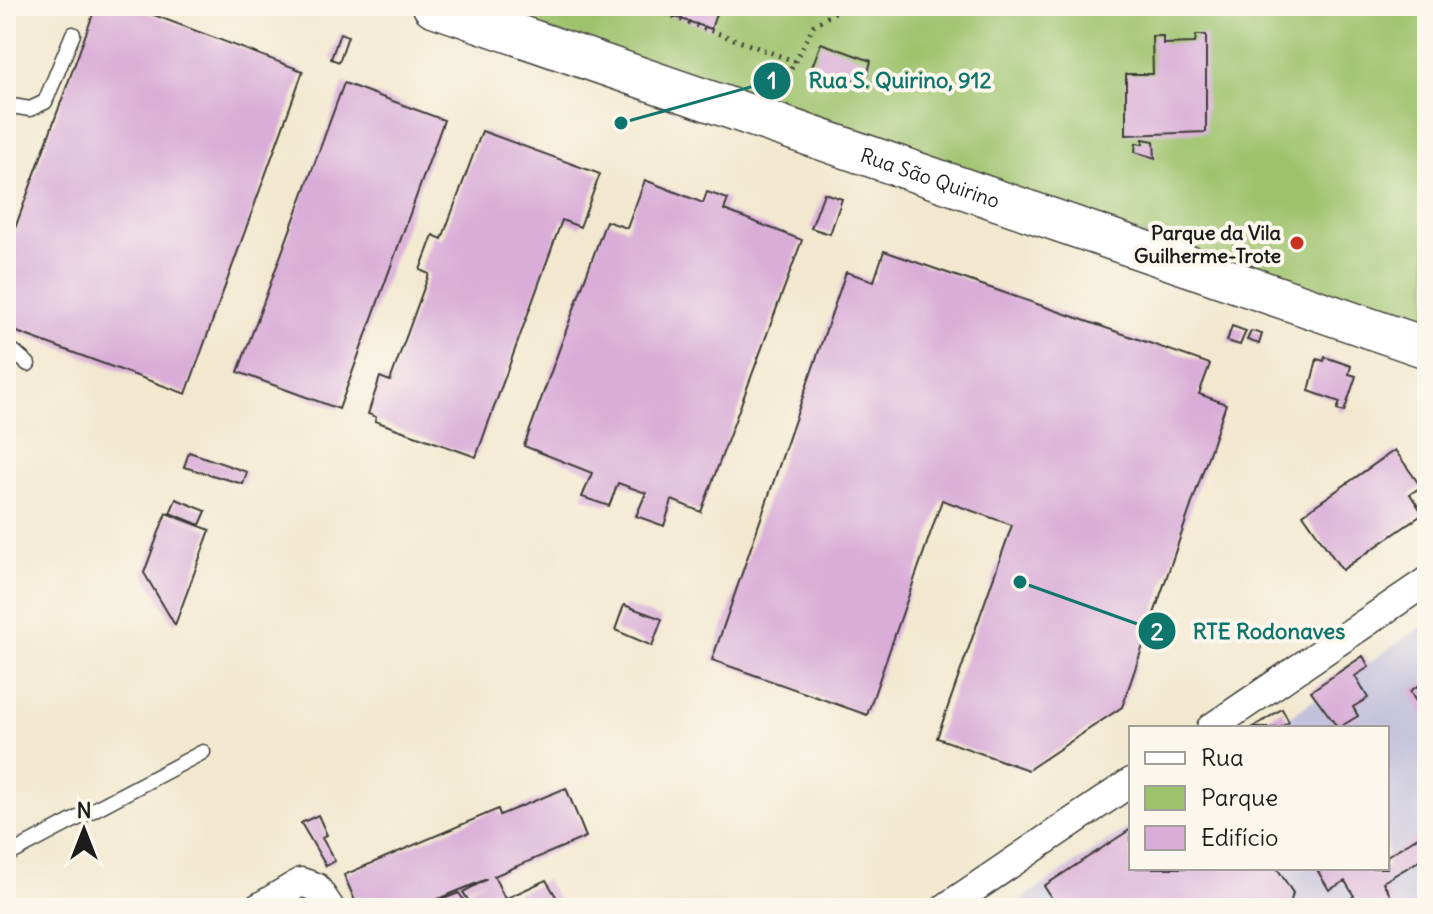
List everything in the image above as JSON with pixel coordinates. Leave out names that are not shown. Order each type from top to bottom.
[{"type":"street","name":"Rua São Quirino","points":[[433,6],[1427,348]]},
{"type":"street","points":[[1214,726],[1427,581]]},
{"type":"street","points":[[948,907],[1129,783]]},
{"type":"street","points":[[258,908],[301,882],[316,887],[330,908]]},
{"type":"lane","points":[[6,105],[30,109],[45,102],[73,34]]},
{"type":"lane","points":[[6,345],[28,364]]},
{"type":"lane","points":[[6,856],[203,752]]},
{"type":"path","points":[[643,6],[794,61]]},
{"type":"path","points":[[778,95],[814,25],[845,6]]},
{"type":"shaded area","points":[[1427,623],[1427,908],[1009,908],[1129,826],[1129,870],[1389,870],[1389,726],[1276,726]]},
{"type":"green space","name":"Parque da Vila Guilherme-Trote","points":[[480,6],[1427,6],[1427,333]]},
{"type":"building","points":[[96,6],[130,6],[303,71],[186,394],[6,328],[6,314],[14,294],[6,290],[6,253]]},
{"type":"building","points":[[672,6],[701,6],[717,11],[711,29],[669,15]]},
{"type":"building","points":[[340,33],[348,36],[339,62],[331,59]]},
{"type":"building","points":[[1196,35],[1206,35],[1206,132],[1126,135],[1126,74],[1153,74],[1152,36],[1163,36],[1163,44],[1195,43]]},
{"type":"building","points":[[821,43],[871,61],[865,84],[812,67]]},
{"type":"building","points":[[344,83],[444,120],[339,409],[238,372]]},
{"type":"building","points":[[482,131],[600,174],[580,227],[562,220],[476,457],[375,421],[376,417],[368,414],[380,377],[390,381],[429,274],[420,270],[433,235],[442,239]]},
{"type":"building","points":[[1143,139],[1154,141],[1155,158],[1135,152],[1136,143],[1143,144]]},
{"type":"building","points":[[645,180],[703,203],[707,192],[728,199],[724,210],[802,240],[701,512],[672,500],[664,526],[636,516],[646,493],[618,483],[609,506],[582,497],[592,473],[524,446],[606,221],[627,228]]},
{"type":"building","points":[[824,193],[842,199],[830,234],[811,228]]},
{"type":"building","points":[[884,251],[1210,364],[1199,394],[1226,404],[1122,707],[1028,770],[937,738],[1012,525],[942,500],[867,715],[712,660],[846,272],[874,281]]},
{"type":"building","points":[[1232,326],[1246,331],[1240,345],[1227,341]]},
{"type":"building","points":[[1251,331],[1262,334],[1259,344],[1247,340]]},
{"type":"building","points":[[1325,357],[1351,366],[1349,374],[1356,376],[1344,412],[1337,410],[1340,402],[1309,391],[1317,359],[1324,361]]},
{"type":"building","points":[[1395,450],[1421,487],[1410,494],[1423,514],[1342,570],[1303,514]]},
{"type":"building","points":[[189,452],[247,472],[243,484],[184,467]]},
{"type":"building","points":[[176,499],[206,511],[200,525],[170,513]]},
{"type":"building","points":[[166,513],[210,530],[175,625],[144,573]]},
{"type":"building","points":[[624,605],[662,619],[652,646],[615,630]]},
{"type":"building","points":[[1363,656],[1369,667],[1355,676],[1368,698],[1353,707],[1358,716],[1341,726],[1337,726],[1311,691]]},
{"type":"building","points":[[1423,683],[1427,690],[1427,721],[1410,691]]},
{"type":"building","points":[[1282,709],[1289,722],[1283,726],[1255,726]]},
{"type":"building","points":[[566,788],[586,837],[494,876],[505,899],[546,880],[563,908],[473,908],[463,892],[487,879],[416,908],[358,908],[344,875],[498,809],[500,815]]},
{"type":"building","points":[[318,815],[327,835],[322,838],[335,861],[326,866],[301,823]]},
{"type":"building","points":[[1129,830],[1129,870],[1278,870],[1293,893],[1289,908],[1051,908],[1056,905],[1044,886]]},
{"type":"building","points":[[1418,837],[1427,856],[1383,882],[1397,908],[1339,908],[1354,896],[1345,881],[1329,890],[1317,870],[1389,870],[1389,855]]},
{"type":"building","points":[[459,893],[469,908],[420,908]]},
{"type":"place","name":"Rua S. Quirino, 912","points":[[621,123]]},
{"type":"place","name":"Parque da Vila Guilherme-Trote","points":[[1297,243]]},
{"type":"place","name":"RTE Rodonaves","points":[[1020,582]]}]
